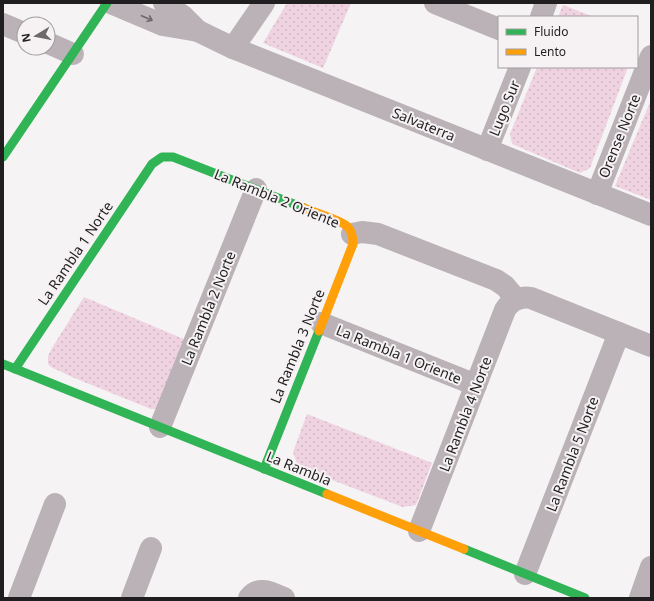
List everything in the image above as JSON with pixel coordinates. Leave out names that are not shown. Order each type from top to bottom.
[{"type":"street","points":[[3,158],[107,3]]},
{"type":"street","name":"Salvaterra","points":[[111,3],[163,25],[198,31],[233,48],[651,215]]},
{"type":"street","name":"Salvaterra","points":[[164,3],[183,16],[198,31]]},
{"type":"street","points":[[233,48],[264,3]]},
{"type":"street","points":[[435,3],[498,29]]},
{"type":"street","points":[[541,16],[546,3]]},
{"type":"street","points":[[3,24],[16,30]]},
{"type":"street","points":[[56,47],[73,54]]},
{"type":"street","name":"Orense Norte","points":[[596,194],[645,87],[651,56]]},
{"type":"street","name":"Lugo Sur","points":[[487,150],[520,68]]},
{"type":"street","name":"La Rambla 2 Oriente","points":[[162,157],[173,156],[344,224],[349,228],[352,234],[362,232],[378,234],[496,280],[505,286],[516,299]]},
{"type":"street","name":"La Rambla 1 Norte","points":[[14,369],[152,164],[162,157]]},
{"type":"street","name":"La Rambla 2 Norte","points":[[160,427],[256,189]]},
{"type":"street","name":"La Rambla 3 Norte","points":[[264,469],[353,244],[352,234]]},
{"type":"street","points":[[516,299],[526,297],[531,298],[651,346]]},
{"type":"street","name":"La Rambla 4 Norte","points":[[419,531],[505,310],[511,302],[516,299]]},
{"type":"street","name":"La Rambla 1 Oriente","points":[[321,323],[476,385]]},
{"type":"street","name":"La Rambla 5 Norte","points":[[525,574],[619,333]]},
{"type":"street","name":"La Rambla","points":[[3,364],[585,598]]},
{"type":"street","points":[[19,598],[55,504]]},
{"type":"street","points":[[132,598],[151,548]]},
{"type":"street","points":[[640,598],[651,567]]},
{"type":"street","points":[[249,598],[253,593],[262,590],[284,598]]},
{"type":"shaded area","points":[[287,3],[351,3],[323,68],[263,43]]},
{"type":"shaded area","points":[[563,5],[591,16],[558,16]]},
{"type":"shaded area","points":[[537,68],[628,68],[590,168],[580,173],[512,144],[510,134]]},
{"type":"shaded area","points":[[651,102],[651,200],[615,186]]},
{"type":"shaded area","points":[[84,297],[186,340],[157,409],[151,409],[72,377],[51,367],[48,364],[48,356],[52,348]]},
{"type":"shaded area","points":[[307,414],[432,463],[416,505],[403,507],[298,467],[293,452]]},
{"type":"traffic: fast","points":[[3,157],[107,3]]},
{"type":"traffic: fast","points":[[15,369],[152,164],[162,157],[173,157],[304,208]]},
{"type":"traffic: fast","points":[[264,469],[319,331]]},
{"type":"traffic: fast","points":[[3,364],[327,494]]},
{"type":"traffic: fast","points":[[464,549],[585,598]]},
{"type":"traffic: slow","points":[[304,208],[344,224],[350,230],[353,238],[353,244],[319,331]]},
{"type":"traffic: slow","points":[[327,494],[464,549]]}]
